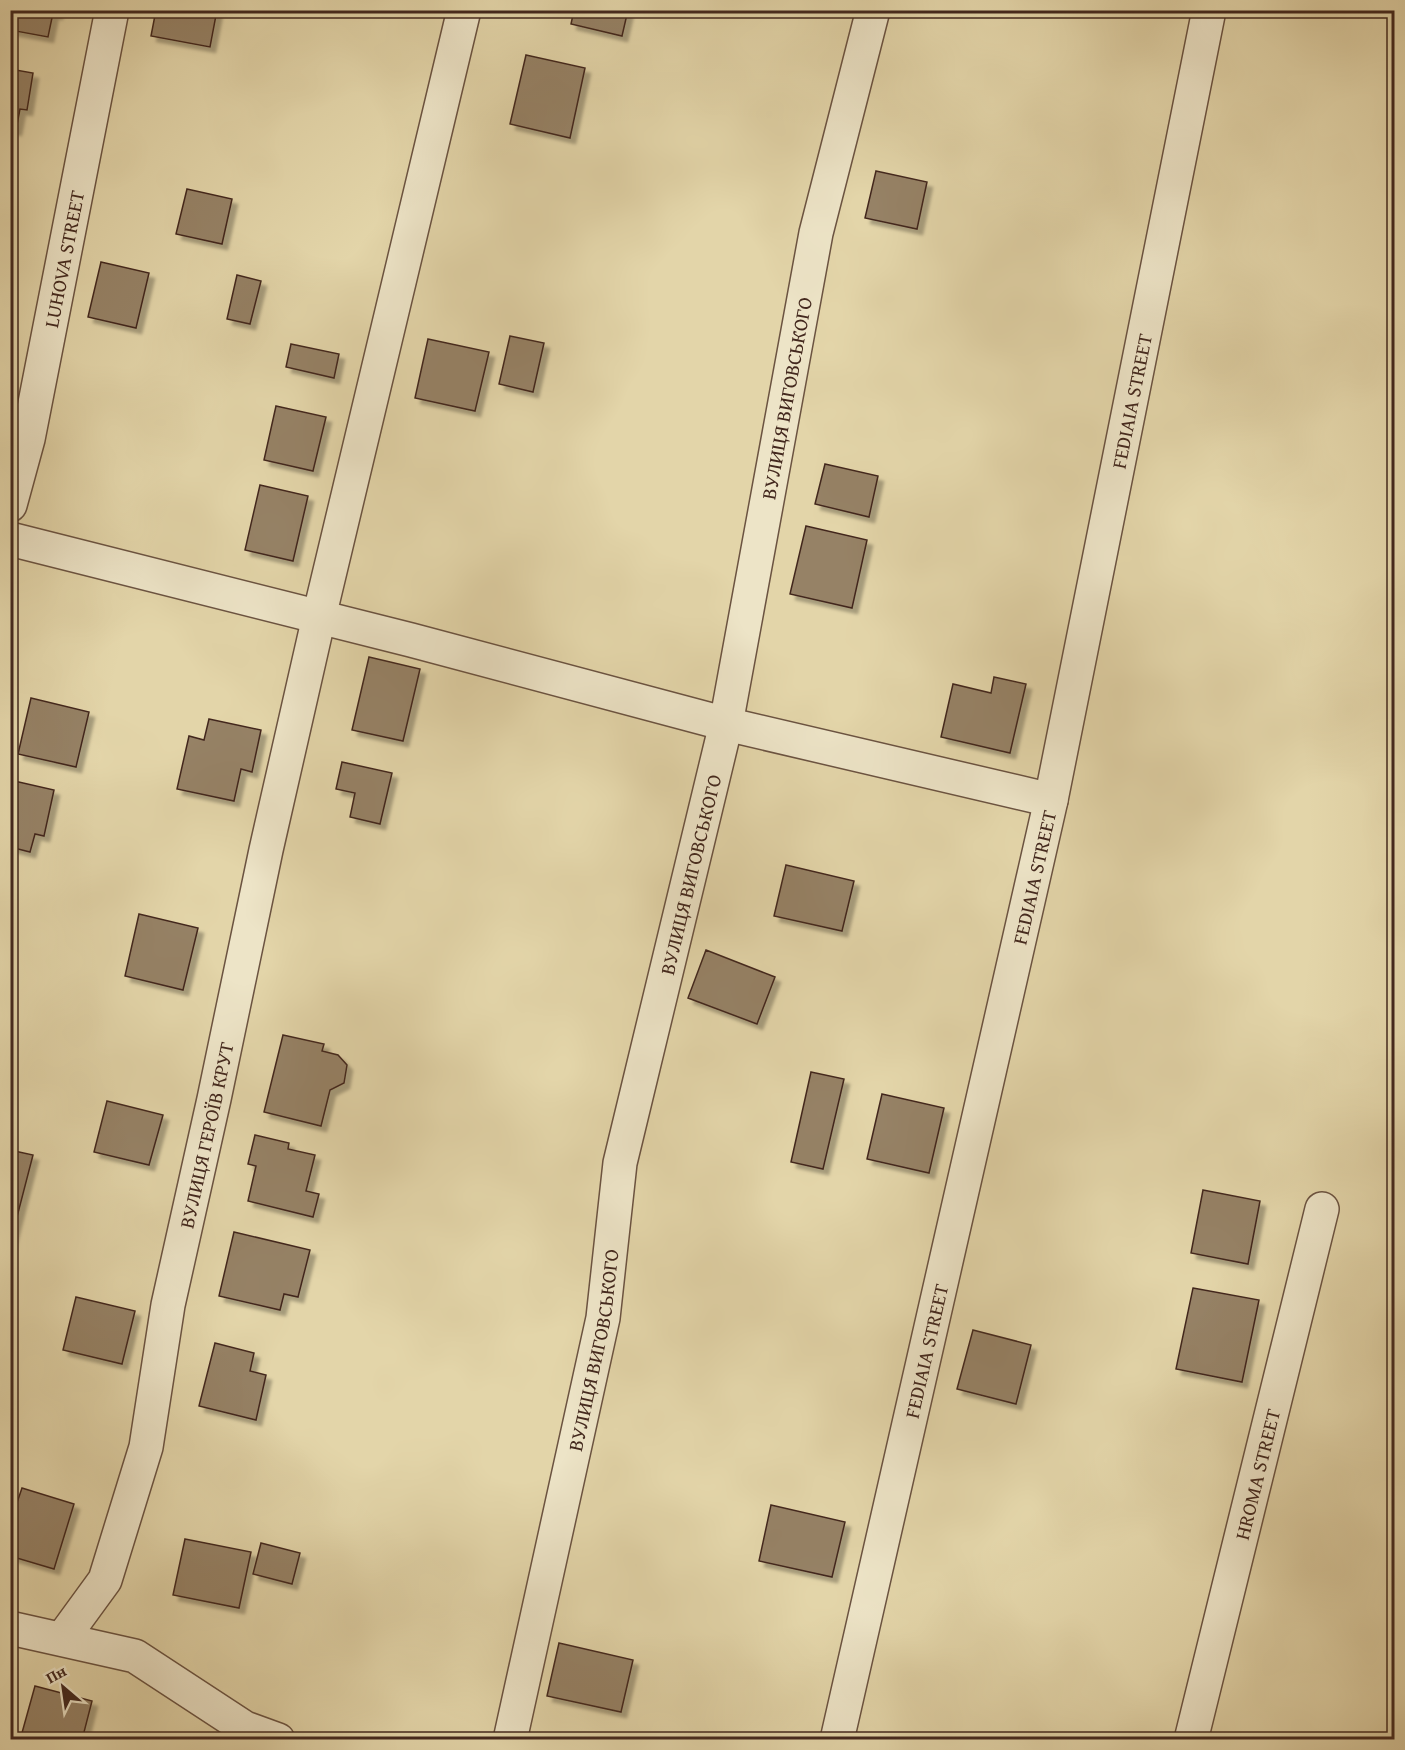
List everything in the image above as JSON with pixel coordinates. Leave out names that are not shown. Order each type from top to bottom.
[{"type":"street","name":"LUHOVA STREET","points":[[10,505],[28,439],[112,10]]},
{"type":"street","name":"ВУЛИЦЯ ГЕРОЇВ КРУТ","points":[[62,1639],[105,1580],[146,1447],[168,1305],[266,850],[319,617],[464,10]]},
{"type":"street","name":"ВУЛИЦЯ ВИГОВСЬКОГО","points":[[510,1740],[603,1318],[620,1163],[726,724],[816,233],[873,10]]},
{"type":"street","name":"FEDIAIA STREET","points":[[837,1740],[1051,800],[1209,10]]},
{"type":"street","points":[[10,539],[726,724],[1051,800]]},
{"type":"street","name":"HROMA STREET","points":[[1191,1740],[1322,1209]]},
{"type":"street","points":[[10,1628],[135,1656],[245,1728],[278,1740]]},
{"type":"building","points":[[10,10],[58,10],[57,14],[53,13],[48,37],[10,30]]},
{"type":"building","points":[[156,10],[217,10],[210,47],[151,36]]},
{"type":"building","points":[[574,10],[628,10],[622,36],[571,24]]},
{"type":"building","points":[[526,55],[585,68],[570,138],[510,124]]},
{"type":"building","points":[[10,69],[33,73],[27,110],[20,109],[16,130],[10,129]]},
{"type":"building","points":[[876,171],[927,182],[917,229],[865,218]]},
{"type":"building","points":[[187,189],[232,199],[222,244],[176,234]]},
{"type":"building","points":[[101,262],[149,273],[136,328],[88,317]]},
{"type":"building","points":[[237,275],[261,281],[250,324],[227,319]]},
{"type":"building","points":[[510,336],[544,343],[533,392],[499,384]]},
{"type":"building","points":[[428,339],[489,352],[475,411],[415,398]]},
{"type":"building","points":[[291,344],[339,354],[334,378],[286,367]]},
{"type":"building","points":[[276,406],[326,417],[313,471],[264,460]]},
{"type":"building","points":[[825,464],[878,476],[869,517],[815,504]]},
{"type":"building","points":[[260,485],[308,496],[293,561],[245,550]]},
{"type":"building","points":[[806,526],[867,540],[852,608],[790,594]]},
{"type":"building","points":[[369,657],[420,669],[403,741],[352,730]]},
{"type":"building","points":[[994,677],[1026,684],[1010,753],[941,737],[953,684],[991,693]]},
{"type":"building","points":[[31,698],[89,712],[76,767],[18,754]]},
{"type":"building","points":[[209,719],[261,730],[252,772],[241,769],[234,801],[177,789],[189,736],[204,740]]},
{"type":"building","points":[[342,762],[392,773],[380,824],[350,817],[355,793],[336,789]]},
{"type":"building","points":[[10,780],[54,790],[44,836],[35,834],[30,852],[10,847]]},
{"type":"building","points":[[786,865],[854,881],[842,931],[774,916]]},
{"type":"building","points":[[139,914],[198,928],[183,990],[125,976]]},
{"type":"building","points":[[706,950],[775,977],[757,1024],[688,998]]},
{"type":"building","points":[[283,1035],[324,1044],[322,1051],[338,1055],[347,1065],[344,1083],[330,1090],[321,1126],[264,1112]]},
{"type":"building","points":[[811,1072],[844,1079],[823,1169],[791,1162]]},
{"type":"building","points":[[882,1094],[944,1108],[929,1173],[867,1159]]},
{"type":"building","points":[[107,1101],[163,1115],[149,1165],[94,1152]]},
{"type":"building","points":[[255,1135],[289,1143],[288,1149],[315,1155],[306,1191],[319,1194],[313,1217],[248,1201],[256,1166],[248,1164]]},
{"type":"building","points":[[10,1150],[33,1155],[10,1244]]},
{"type":"building","points":[[1203,1190],[1260,1201],[1248,1264],[1191,1253]]},
{"type":"building","points":[[234,1232],[310,1250],[298,1297],[284,1294],[280,1310],[219,1296]]},
{"type":"building","points":[[1193,1288],[1259,1300],[1242,1382],[1176,1369]]},
{"type":"building","points":[[76,1297],[135,1311],[122,1364],[63,1350]]},
{"type":"building","points":[[973,1330],[1031,1345],[1016,1404],[957,1389]]},
{"type":"building","points":[[215,1343],[254,1353],[250,1371],[266,1375],[256,1420],[199,1406]]},
{"type":"building","points":[[22,1488],[74,1504],[54,1569],[10,1556],[10,1523]]},
{"type":"building","points":[[771,1505],[845,1522],[832,1577],[759,1561]]},
{"type":"building","points":[[185,1539],[251,1552],[239,1608],[173,1595]]},
{"type":"building","points":[[261,1543],[300,1553],[292,1584],[253,1574]]},
{"type":"building","points":[[559,1643],[633,1660],[621,1712],[547,1696]]},
{"type":"building","points":[[35,1686],[92,1701],[82,1740],[20,1740]]}]
